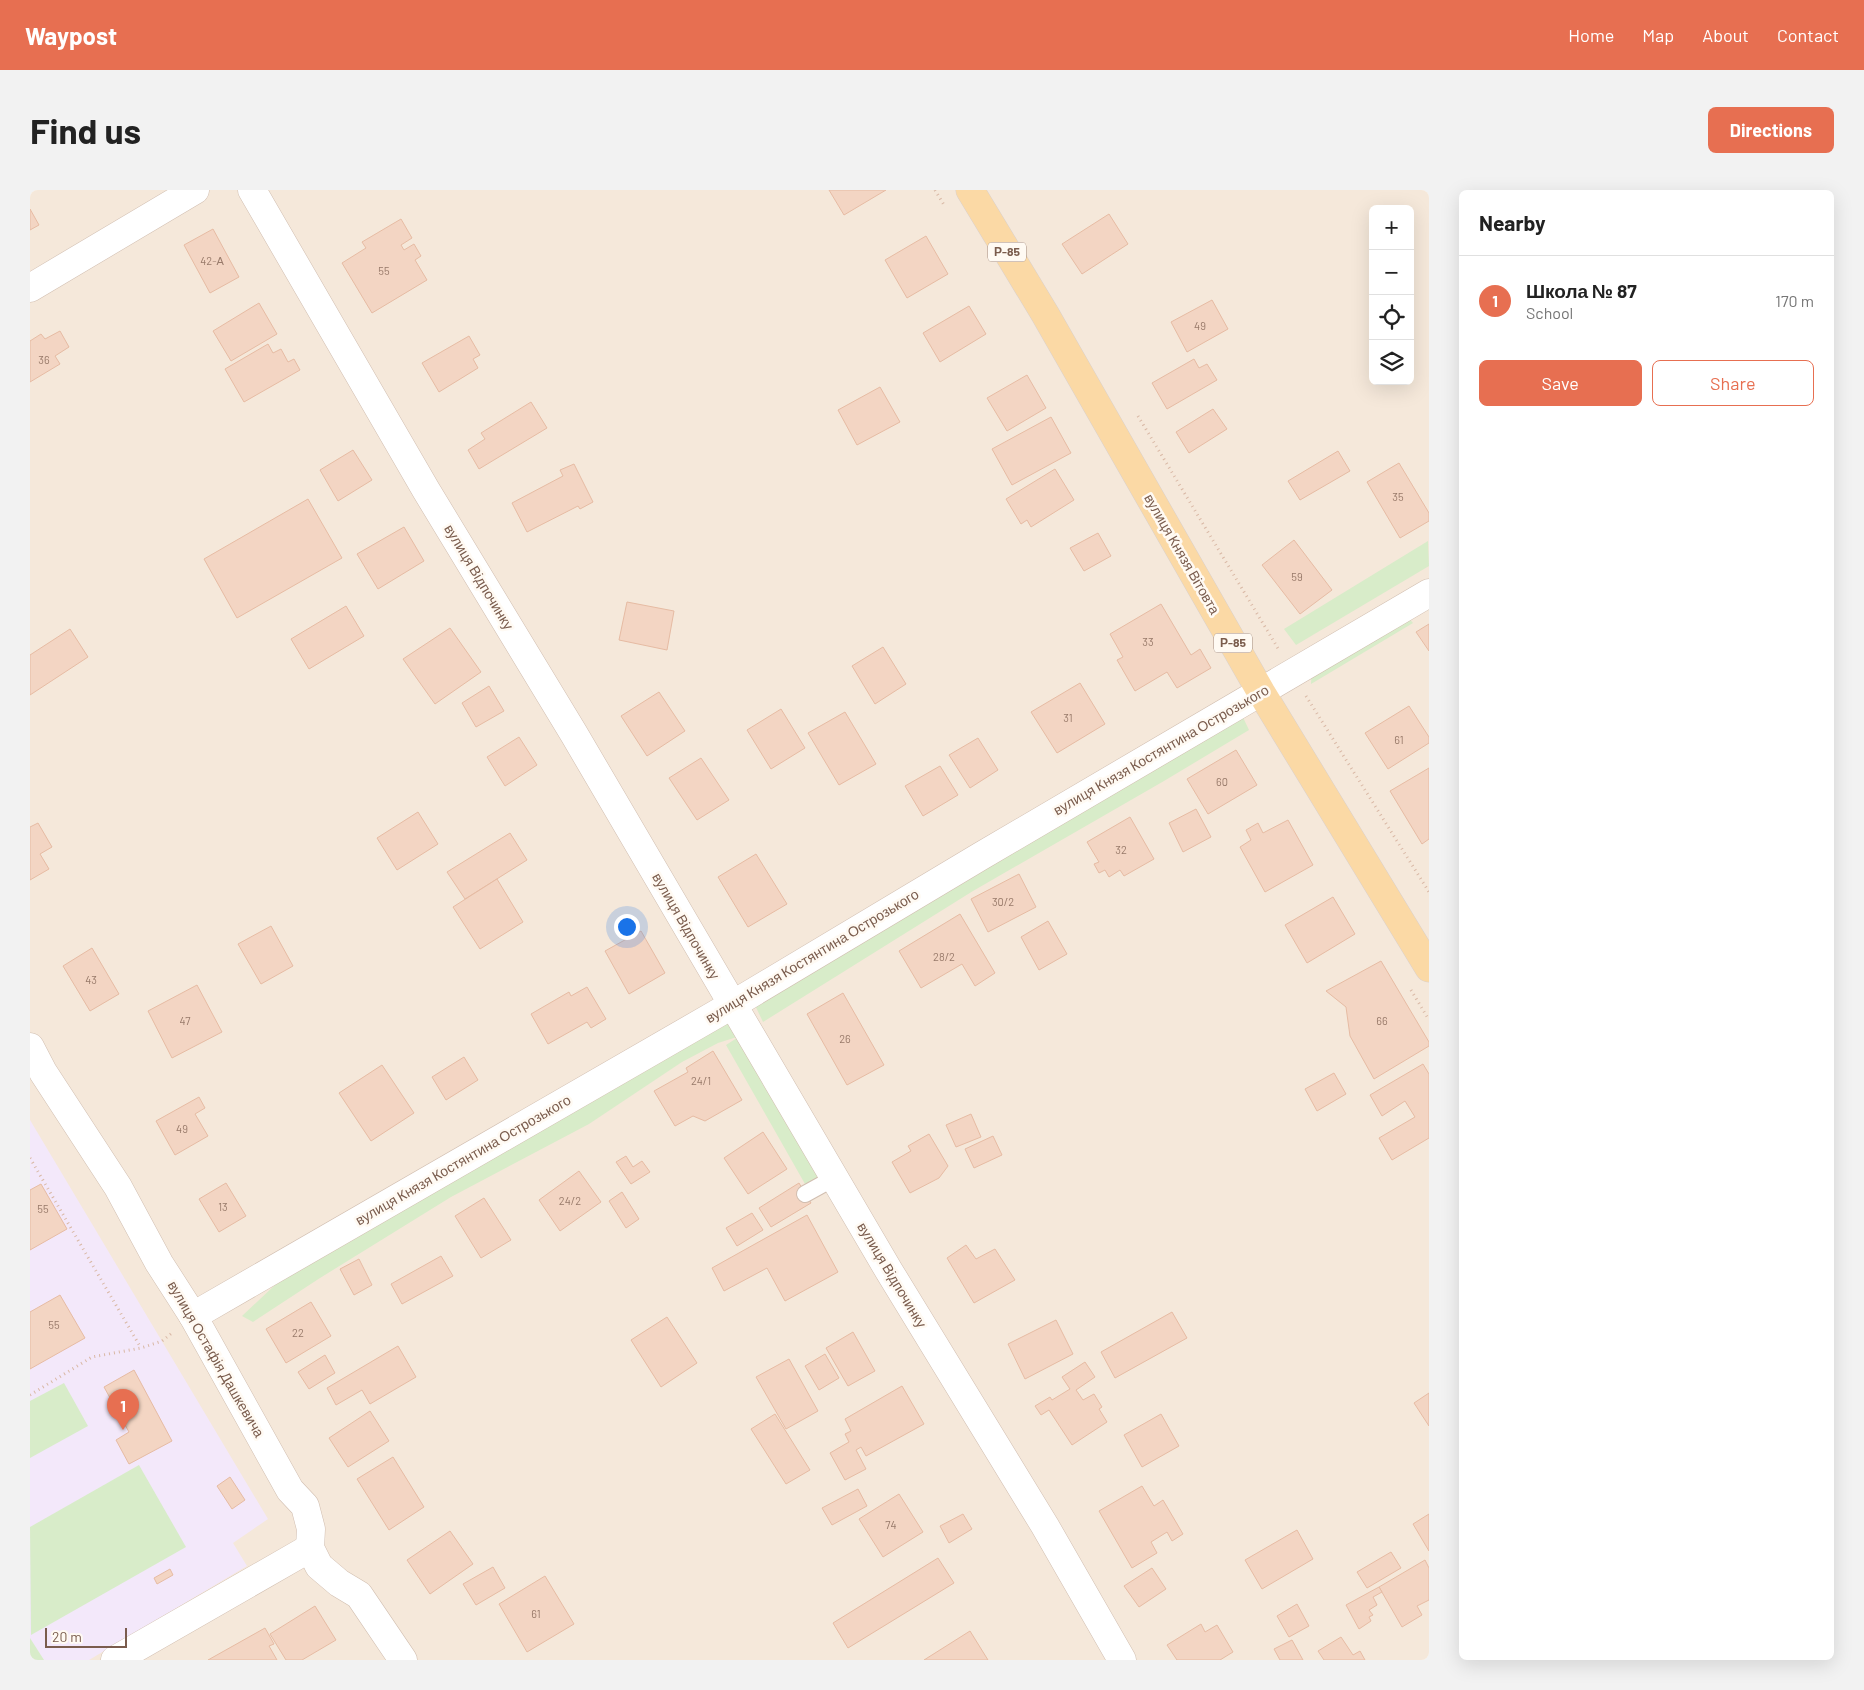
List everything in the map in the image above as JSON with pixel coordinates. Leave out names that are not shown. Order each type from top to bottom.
[{"type":"main road","name":"вулиця Князя Вітовта","points":[[970,190],[1045,314],[1261,692],[1429,968]]},
{"type":"street","points":[[30,288],[195,190]]},
{"type":"street","name":"вулиця Відпочинку","points":[[252,190],[426,490],[574,734],[899,1288],[1045,1526],[1122,1660]]},
{"type":"street","name":"вулиця Князя Костянтина Острозького","points":[[194,1316],[732,1005],[981,856],[1429,593]]},
{"type":"street","name":"вулиця Остафія Дашкевича","points":[[30,1047],[36,1076],[118,1187],[160,1263],[194,1316],[290,1490],[305,1506],[311,1528],[310,1548]]},
{"type":"street","points":[[115,1660],[310,1548],[319,1566],[339,1583],[359,1595],[403,1660]]},
{"type":"lane","points":[[805,1194],[834,1178]]},
{"type":"path","points":[[1135,410],[1293,673],[1429,892]]},
{"type":"path","points":[[30,1158],[141,1348]]},
{"type":"path","points":[[30,1395],[92,1356],[141,1348],[162,1341],[194,1316]]},
{"type":"shaded area","points":[[30,190],[1429,190],[1429,1660],[30,1660]]},
{"type":"shaded area","points":[[30,1120],[268,1519],[233,1543],[247,1566],[89,1660],[30,1660]]},
{"type":"green space","points":[[1428,541],[1429,566],[1296,645],[1284,629]]},
{"type":"green space","points":[[1405,614],[1413,623],[1311,684],[1312,664]]},
{"type":"green space","points":[[1239,709],[1249,730],[973,891],[763,1022],[753,1001]]},
{"type":"green space","points":[[730,1015],[824,1175],[805,1184],[726,1045],[740,1036],[718,1043],[682,1062],[589,1124],[451,1197],[253,1322],[242,1316],[275,1285],[359,1227]]},
{"type":"green space","points":[[64,1383],[88,1426],[30,1458],[30,1401]]},
{"type":"green space","points":[[139,1465],[186,1547],[31,1635],[30,1527]]},
{"type":"green space","points":[[30,1638],[44,1660],[30,1660]]},
{"type":"building","points":[[829,190],[886,190],[844,215]]},
{"type":"building","points":[[30,209],[39,225],[30,230]]},
{"type":"building","points":[[1109,214],[1128,244],[1082,274],[1062,244]]},
{"type":"building","points":[[401,219],[412,238],[401,245],[404,250],[414,244],[421,256],[415,260],[427,280],[372,313],[342,263],[366,248],[362,242]]},
{"type":"building","points":[[213,229],[239,277],[210,293],[184,245]]},
{"type":"building","points":[[926,236],[948,274],[907,298],[885,260]]},
{"type":"building","points":[[1212,300],[1228,329],[1187,352],[1171,322]]},
{"type":"building","points":[[259,303],[277,334],[231,361],[213,331]]},
{"type":"building","points":[[969,306],[986,334],[940,362],[923,333]]},
{"type":"building","points":[[60,331],[69,347],[55,356],[60,364],[30,382],[30,341],[41,334],[45,339]]},
{"type":"building","points":[[469,336],[480,355],[473,359],[478,368],[439,392],[422,363]]},
{"type":"building","points":[[268,344],[273,353],[281,349],[288,362],[294,359],[300,370],[244,402],[225,369]]},
{"type":"building","points":[[1194,359],[1199,368],[1207,364],[1217,380],[1167,409],[1152,383]]},
{"type":"building","points":[[1027,375],[1046,408],[1007,431],[987,398]]},
{"type":"building","points":[[880,387],[900,422],[857,445],[838,410]]},
{"type":"building","points":[[531,402],[547,428],[479,469],[468,450],[485,439],[481,433]]},
{"type":"building","points":[[1213,409],[1227,429],[1189,453],[1176,432]]},
{"type":"building","points":[[1051,417],[1071,453],[1012,485],[992,449]]},
{"type":"building","points":[[353,450],[372,480],[338,501],[320,470]]},
{"type":"building","points":[[1338,451],[1350,471],[1300,500],[1288,481]]},
{"type":"building","points":[[1399,463],[1429,513],[1429,521],[1400,538],[1367,482]]},
{"type":"building","points":[[574,464],[593,502],[580,509],[578,506],[527,532],[512,503],[563,476],[560,470]]},
{"type":"building","points":[[1055,469],[1074,500],[1031,527],[1027,520],[1021,524],[1006,499]]},
{"type":"building","points":[[308,499],[342,558],[237,618],[204,559]]},
{"type":"building","points":[[404,527],[424,561],[378,589],[357,554]]},
{"type":"building","points":[[1098,533],[1111,556],[1084,571],[1070,548]]},
{"type":"building","points":[[1294,540],[1332,590],[1300,614],[1262,565]]},
{"type":"building","points":[[627,602],[674,611],[667,650],[619,640]]},
{"type":"building","points":[[1161,604],[1191,655],[1200,649],[1211,668],[1177,688],[1167,672],[1135,691],[1117,660],[1123,657],[1110,634]]},
{"type":"building","points":[[346,606],[364,636],[309,669],[291,639]]},
{"type":"building","points":[[1429,624],[1429,651],[1416,632]]},
{"type":"building","points":[[450,628],[481,672],[435,704],[403,659]]},
{"type":"building","points":[[70,629],[88,657],[30,695],[30,655]]},
{"type":"building","points":[[883,647],[906,684],[875,704],[852,666]]},
{"type":"building","points":[[1080,683],[1105,724],[1057,753],[1031,712]]},
{"type":"building","points":[[489,686],[504,711],[476,727],[462,703]]},
{"type":"building","points":[[659,692],[685,731],[647,756],[621,716]]},
{"type":"building","points":[[1409,706],[1429,737],[1429,743],[1388,769],[1365,733]]},
{"type":"building","points":[[781,709],[805,748],[771,769],[747,730]]},
{"type":"building","points":[[845,712],[876,764],[839,785],[808,733]]},
{"type":"building","points":[[519,737],[537,765],[505,786],[487,757]]},
{"type":"building","points":[[978,738],[998,770],[970,788],[949,755]]},
{"type":"building","points":[[1236,750],[1257,785],[1208,814],[1187,779]]},
{"type":"building","points":[[701,758],[729,800],[697,820],[669,778]]},
{"type":"building","points":[[940,766],[958,795],[923,816],[905,786]]},
{"type":"building","points":[[1429,768],[1429,839],[1422,844],[1390,791]]},
{"type":"building","points":[[1196,809],[1211,837],[1183,852],[1169,823]]},
{"type":"building","points":[[418,812],[438,844],[397,870],[377,838]]},
{"type":"building","points":[[1130,817],[1154,859],[1124,876],[1120,870],[1109,877],[1105,870],[1099,873],[1094,864],[1099,862],[1087,842]]},
{"type":"building","points":[[1288,820],[1313,865],[1265,892],[1240,847],[1251,840],[1246,830],[1258,823],[1263,833]]},
{"type":"building","points":[[38,823],[52,847],[40,854],[49,869],[30,880],[30,827]]},
{"type":"building","points":[[510,833],[527,860],[465,899],[447,872]]},
{"type":"building","points":[[756,854],[787,904],[748,927],[718,877]]},
{"type":"building","points":[[1019,874],[1036,907],[988,932],[971,899]]},
{"type":"building","points":[[497,879],[523,922],[480,949],[453,907]]},
{"type":"building","points":[[1333,897],[1355,934],[1307,963],[1285,925]]},
{"type":"building","points":[[960,914],[995,973],[975,986],[962,964],[921,988],[899,951]]},
{"type":"building","points":[[1048,921],[1067,954],[1039,970],[1021,937]]},
{"type":"building","points":[[271,926],[293,966],[261,984],[238,944]]},
{"type":"building","points":[[641,931],[665,973],[629,994],[605,951]]},
{"type":"building","points":[[92,948],[119,994],[90,1011],[63,966]]},
{"type":"building","points":[[1381,961],[1429,1042],[1429,1046],[1374,1079],[1350,1036],[1346,1007],[1326,991]]},
{"type":"building","points":[[197,985],[222,1032],[172,1058],[148,1011]]},
{"type":"building","points":[[587,987],[606,1019],[591,1028],[587,1022],[548,1044],[531,1014],[569,992],[571,996]]},
{"type":"building","points":[[843,993],[884,1065],[847,1085],[807,1014]]},
{"type":"building","points":[[713,1051],[742,1100],[705,1121],[693,1116],[675,1126],[654,1091],[688,1072],[686,1068]]},
{"type":"building","points":[[464,1057],[478,1080],[446,1100],[432,1077]]},
{"type":"building","points":[[1423,1064],[1429,1074],[1429,1138],[1392,1160],[1379,1138],[1415,1117],[1405,1101],[1382,1116],[1370,1095]]},
{"type":"building","points":[[382,1065],[414,1113],[371,1141],[339,1093]]},
{"type":"building","points":[[1334,1073],[1346,1094],[1317,1111],[1305,1089]]},
{"type":"building","points":[[199,1097],[205,1108],[195,1114],[208,1136],[175,1155],[156,1121]]},
{"type":"building","points":[[971,1114],[981,1137],[956,1147],[946,1125]]},
{"type":"building","points":[[763,1132],[787,1169],[748,1194],[724,1158]]},
{"type":"building","points":[[929,1134],[948,1166],[939,1178],[910,1193],[892,1162],[911,1151],[908,1146]]},
{"type":"building","points":[[993,1136],[1002,1155],[974,1168],[965,1149]]},
{"type":"building","points":[[626,1156],[633,1167],[642,1161],[650,1172],[631,1184],[616,1162]]},
{"type":"building","points":[[579,1171],[601,1202],[560,1231],[539,1200]]},
{"type":"building","points":[[226,1183],[246,1216],[219,1232],[199,1199]]},
{"type":"building","points":[[799,1183],[811,1203],[771,1227],[759,1208]]},
{"type":"building","points":[[41,1184],[67,1229],[30,1250],[30,1190]]},
{"type":"building","points":[[622,1192],[639,1219],[626,1228],[609,1201]]},
{"type":"building","points":[[484,1198],[511,1240],[481,1258],[455,1216]]},
{"type":"building","points":[[752,1213],[763,1230],[737,1246],[726,1228]]},
{"type":"building","points":[[807,1215],[838,1272],[785,1301],[767,1268],[724,1291],[712,1268]]},
{"type":"building","points":[[966,1245],[976,1259],[995,1249],[1015,1280],[974,1303],[947,1258]]},
{"type":"building","points":[[441,1256],[453,1276],[402,1304],[391,1284]]},
{"type":"building","points":[[359,1259],[372,1285],[354,1295],[340,1269]]},
{"type":"building","points":[[60,1295],[85,1338],[30,1369],[30,1312]]},
{"type":"building","points":[[311,1302],[331,1336],[286,1363],[266,1329]]},
{"type":"building","points":[[1172,1312],[1187,1338],[1115,1378],[1101,1352]]},
{"type":"building","points":[[667,1317],[697,1363],[661,1387],[631,1340]]},
{"type":"building","points":[[1056,1320],[1073,1354],[1025,1379],[1008,1344]]},
{"type":"building","points":[[853,1332],[875,1371],[848,1386],[826,1348]]},
{"type":"building","points":[[398,1346],[416,1377],[370,1404],[362,1390],[336,1405],[327,1388]]},
{"type":"building","points":[[825,1354],[839,1378],[819,1390],[805,1366]]},
{"type":"building","points":[[325,1355],[335,1373],[309,1389],[298,1372]]},
{"type":"building","points":[[789,1359],[818,1411],[786,1429],[756,1377]]},
{"type":"building","points":[[1085,1362],[1095,1377],[1076,1390],[1083,1400],[1094,1394],[1102,1407],[1099,1409],[1107,1422],[1072,1445],[1049,1410],[1041,1415],[1035,1406],[1050,1397],[1052,1400],[1070,1389],[1062,1377]]},
{"type":"building","points":[[134,1370],[172,1441],[129,1464],[116,1440],[129,1432],[104,1387]]},
{"type":"building","points":[[902,1386],[924,1424],[866,1456],[861,1447],[856,1450],[866,1469],[845,1480],[830,1453],[849,1442],[845,1434],[851,1431],[845,1419]]},
{"type":"building","points":[[1429,1393],[1429,1426],[1414,1403]]},
{"type":"building","points":[[370,1411],[389,1441],[348,1467],[329,1438]]},
{"type":"building","points":[[775,1414],[810,1470],[786,1484],[751,1429]]},
{"type":"building","points":[[1161,1414],[1179,1446],[1142,1467],[1124,1435]]},
{"type":"building","points":[[393,1457],[424,1507],[389,1530],[357,1479]]},
{"type":"building","points":[[230,1477],[245,1500],[232,1509],[217,1486]]},
{"type":"building","points":[[1142,1486],[1154,1506],[1163,1500],[1183,1534],[1172,1541],[1167,1532],[1151,1542],[1157,1553],[1132,1568],[1099,1511]]},
{"type":"building","points":[[858,1489],[867,1506],[832,1525],[822,1508]]},
{"type":"building","points":[[899,1494],[923,1532],[883,1557],[859,1519]]},
{"type":"building","points":[[963,1514],[972,1529],[949,1543],[940,1526]]},
{"type":"building","points":[[1429,1514],[1429,1551],[1413,1524]]},
{"type":"building","points":[[1297,1530],[1313,1559],[1262,1589],[1245,1560]]},
{"type":"building","points":[[450,1531],[473,1564],[430,1594],[407,1560]]},
{"type":"building","points":[[1391,1552],[1401,1568],[1367,1588],[1357,1572]]},
{"type":"building","points":[[938,1558],[954,1583],[848,1648],[833,1623]]},
{"type":"building","points":[[1425,1560],[1429,1568],[1429,1600],[1417,1606],[1422,1615],[1402,1627],[1379,1587]]},
{"type":"building","points":[[493,1567],[505,1588],[476,1605],[463,1584]]},
{"type":"building","points":[[1152,1568],[1166,1589],[1139,1607],[1124,1586]]},
{"type":"building","points":[[170,1569],[173,1575],[157,1584],[154,1578]]},
{"type":"building","points":[[545,1576],[574,1624],[527,1652],[499,1604]]},
{"type":"building","points":[[1379,1587],[1382,1592],[1373,1597],[1377,1605],[1369,1610],[1373,1615],[1369,1617],[1371,1621],[1359,1629],[1346,1605]]},
{"type":"building","points":[[1297,1604],[1309,1626],[1289,1637],[1277,1616]]},
{"type":"building","points":[[315,1606],[336,1640],[302,1660],[286,1660],[270,1634]]},
{"type":"building","points":[[1201,1624],[1205,1632],[1217,1625],[1233,1652],[1220,1660],[1177,1660],[1167,1645]]},
{"type":"building","points":[[265,1628],[274,1644],[269,1646],[277,1660],[208,1660]]},
{"type":"building","points":[[970,1631],[988,1660],[924,1660]]},
{"type":"building","points":[[1341,1637],[1353,1655],[1360,1651],[1365,1660],[1324,1660],[1318,1651]]},
{"type":"building","points":[[1292,1640],[1303,1660],[1280,1660],[1274,1649]]},
{"type":"place","name":"Школа № 87","points":[[123,1430]]}]
